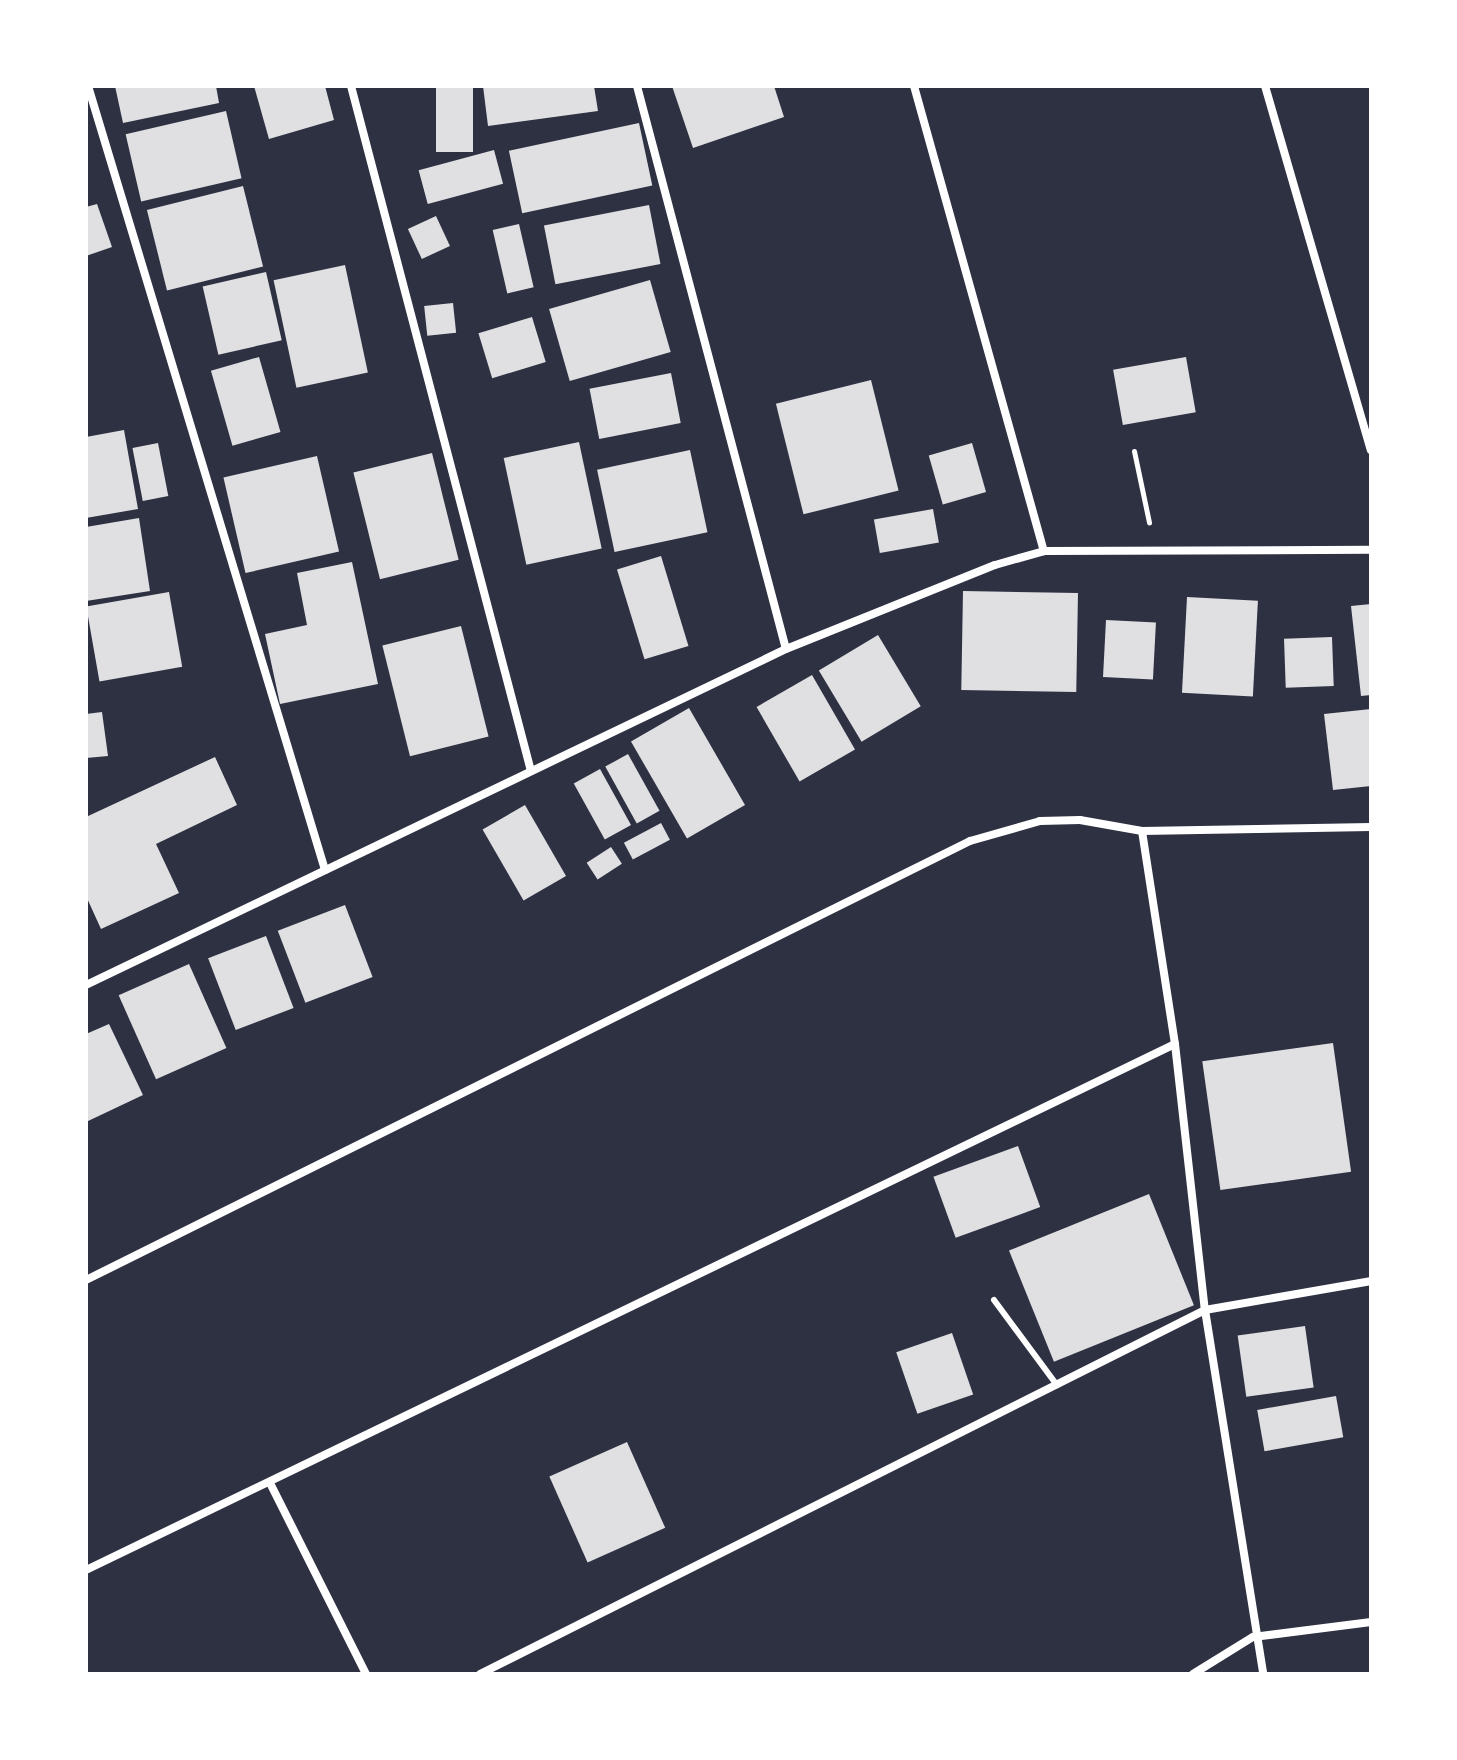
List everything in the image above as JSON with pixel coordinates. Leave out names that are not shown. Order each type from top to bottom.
[{"type":"street","points":[[88,86],[325,870]]},
{"type":"street","points":[[351,86],[531,771]]},
{"type":"street","points":[[637,86],[786,649]]},
{"type":"street","points":[[914,86],[1044,551]]},
{"type":"street","points":[[1265,86],[1371,450]]},
{"type":"street","points":[[86,985],[786,649],[995,565],[1044,551],[1371,550]]},
{"type":"street","points":[[86,1280],[970,841],[1040,821],[1080,820],[1142,831],[1371,827]]},
{"type":"street","points":[[1142,831],[1175,1044],[1205,1310],[1253,1637],[1263,1674]]},
{"type":"street","points":[[86,1570],[1175,1044]]},
{"type":"street","points":[[480,1674],[1205,1310],[1371,1281]]},
{"type":"street","points":[[270,1483],[366,1674]]},
{"type":"street","points":[[1193,1674],[1253,1637],[1371,1622]]},
{"type":"lane","points":[[994,1300],[1057,1385]]},
{"type":"path","points":[[1134,451],[1155,551]]},
{"type":"building","points":[[115,86],[216,86],[219,103],[123,123]]},
{"type":"building","points":[[254,86],[325,86],[334,120],[269,139]]},
{"type":"building","points":[[436,86],[473,86],[473,152],[436,152]]},
{"type":"building","points":[[483,86],[594,86],[598,111],[488,126]]},
{"type":"building","points":[[672,86],[774,86],[784,117],[693,148]]},
{"type":"building","points":[[226,111],[242,178],[141,201],[126,134]]},
{"type":"building","points":[[639,123],[652,186],[522,213],[509,151]]},
{"type":"building","points":[[494,150],[503,184],[428,204],[419,170]]},
{"type":"building","points":[[243,186],[263,267],[167,290],[147,210]]},
{"type":"building","points":[[97,204],[112,247],[86,256],[86,207]]},
{"type":"building","points":[[649,205],[660,264],[555,284],[544,225]]},
{"type":"building","points":[[436,216],[450,246],[422,259],[408,229]]},
{"type":"building","points":[[519,224],[534,287],[507,293],[493,230]]},
{"type":"building","points":[[345,265],[368,373],[296,388],[274,280]]},
{"type":"building","points":[[266,272],[282,340],[218,355],[203,287]]},
{"type":"building","points":[[650,280],[671,352],[570,381],[549,309]]},
{"type":"building","points":[[453,303],[456,333],[427,336],[424,306]]},
{"type":"building","points":[[532,317],[546,362],[492,378],[478,333]]},
{"type":"building","points":[[259,357],[280,432],[232,446],[211,371]]},
{"type":"building","points":[[1186,357],[1196,412],[1123,425],[1113,370]]},
{"type":"building","points":[[671,373],[681,423],[599,439],[590,389]]},
{"type":"building","points":[[871,380],[899,491],[803,514],[776,404]]},
{"type":"building","points":[[124,430],[138,509],[86,518],[86,437]]},
{"type":"building","points":[[579,442],[602,549],[526,565],[504,458]]},
{"type":"building","points":[[158,443],[168,496],[143,501],[132,448]]},
{"type":"building","points":[[972,443],[986,492],[943,504],[929,455]]},
{"type":"building","points":[[690,450],[707,532],[615,552],[597,470]]},
{"type":"building","points":[[432,453],[459,560],[380,579],[353,473]]},
{"type":"building","points":[[317,456],[339,551],[246,573],[223,478]]},
{"type":"building","points":[[933,509],[939,542],[880,553],[874,519]]},
{"type":"building","points":[[139,518],[150,591],[86,601],[86,527]]},
{"type":"building","points":[[661,556],[688,646],[644,659],[617,569]]},
{"type":"building","points":[[352,562],[378,684],[280,704],[265,634],[307,625],[297,573]]},
{"type":"building","points":[[963,591],[1078,593],[1076,692],[961,690]]},
{"type":"building","points":[[169,592],[182,667],[99,681],[86,607]]},
{"type":"building","points":[[1187,597],[1258,601],[1253,697],[1182,693]]},
{"type":"building","points":[[1371,604],[1371,695],[1361,696],[1351,606]]},
{"type":"building","points":[[1106,620],[1156,623],[1153,680],[1103,677]]},
{"type":"building","points":[[461,626],[489,737],[410,756],[382,646]]},
{"type":"building","points":[[878,635],[921,706],[862,742],[819,671]]},
{"type":"building","points":[[1332,637],[1334,686],[1286,688],[1284,639]]},
{"type":"building","points":[[812,675],[855,749],[800,781],[757,707]]},
{"type":"building","points":[[689,708],[745,805],[687,838],[631,742]]},
{"type":"building","points":[[1371,709],[1371,786],[1333,790],[1324,714]]},
{"type":"building","points":[[102,712],[108,756],[86,758],[86,714]]},
{"type":"building","points":[[628,754],[660,811],[637,823],[605,767]]},
{"type":"building","points":[[215,757],[237,805],[156,844],[179,893],[101,929],[86,896],[86,817]]},
{"type":"building","points":[[600,769],[631,825],[605,840],[574,784]]},
{"type":"building","points":[[525,805],[566,876],[524,901],[483,830]]},
{"type":"building","points":[[661,823],[670,840],[633,859],[624,843]]},
{"type":"building","points":[[611,847],[622,864],[598,880],[587,863]]},
{"type":"building","points":[[345,905],[373,977],[305,1003],[278,931]]},
{"type":"building","points":[[266,936],[294,1008],[236,1030],[208,958]]},
{"type":"building","points":[[189,964],[226,1048],[156,1079],[119,995]]},
{"type":"building","points":[[109,1024],[143,1095],[86,1122],[86,1034]]},
{"type":"building","points":[[1333,1043],[1351,1172],[1220,1190],[1202,1061]]},
{"type":"building","points":[[1018,1146],[1040,1207],[956,1238],[933,1177]]},
{"type":"building","points":[[1149,1194],[1194,1305],[1054,1362],[1009,1251]]},
{"type":"building","points":[[1305,1326],[1314,1387],[1246,1397],[1238,1335]]},
{"type":"building","points":[[952,1333],[973,1394],[917,1414],[896,1352]]},
{"type":"building","points":[[1336,1396],[1343,1437],[1265,1451],[1257,1410]]},
{"type":"building","points":[[627,1442],[665,1528],[588,1562],[549,1477]]}]
